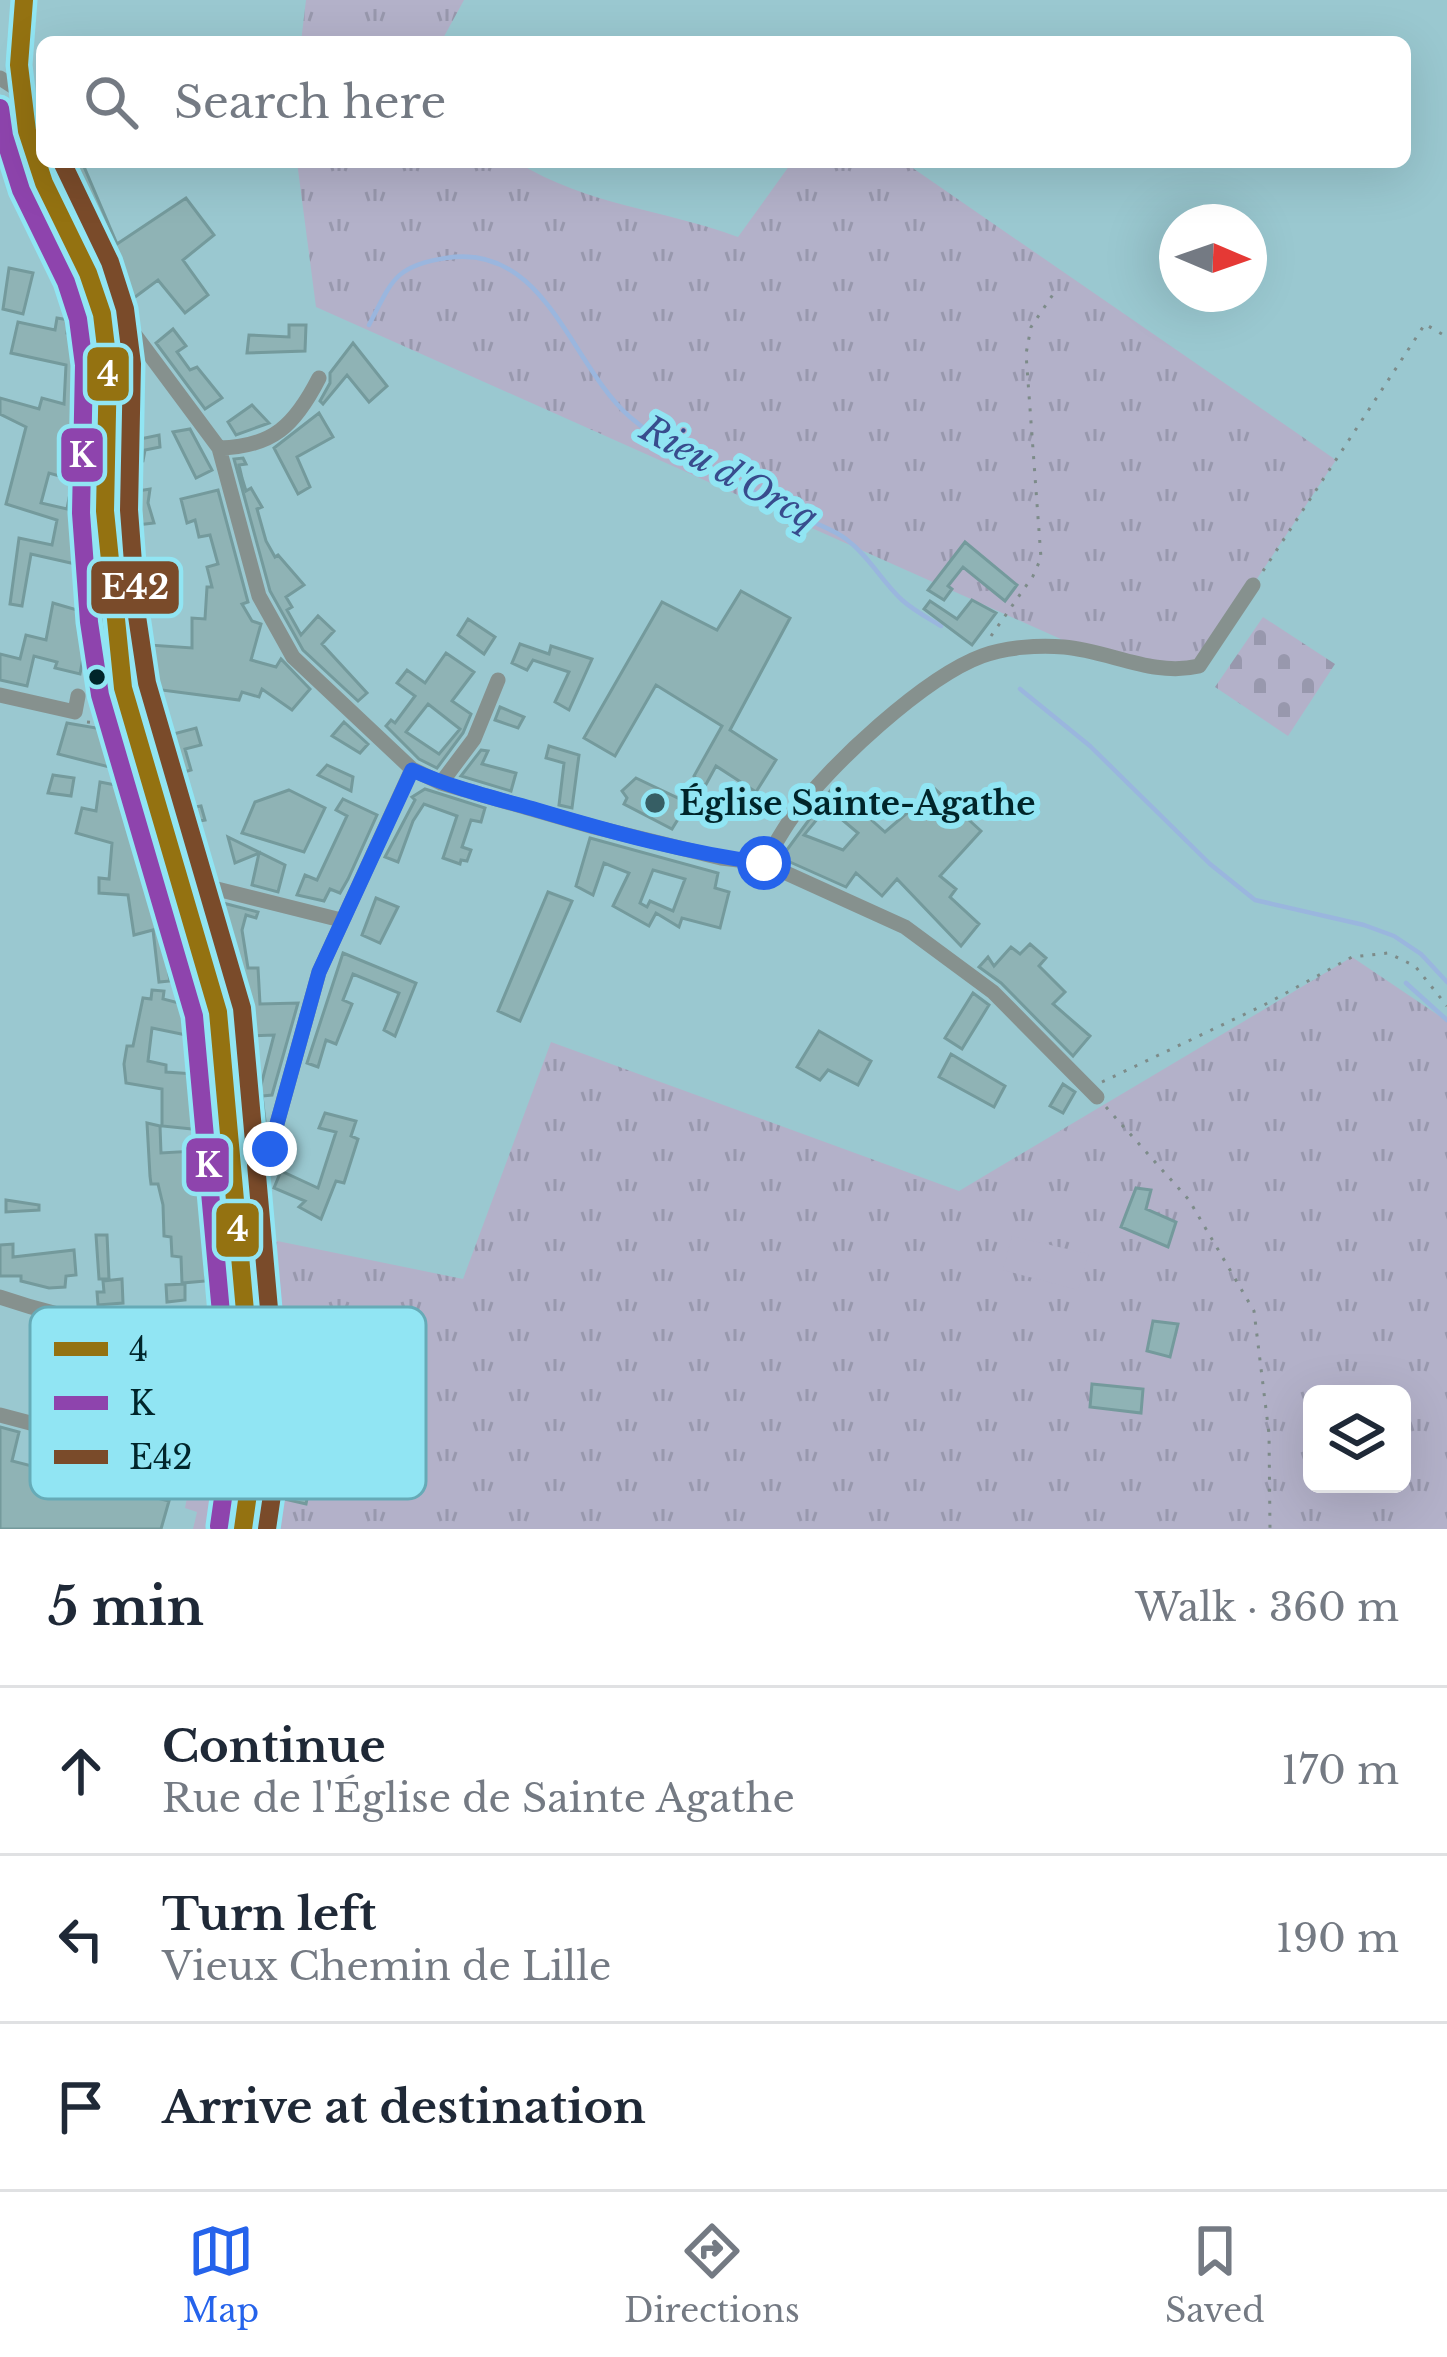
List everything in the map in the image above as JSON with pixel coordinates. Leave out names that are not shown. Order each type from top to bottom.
[{"type":"main road","points":[[24,0],[20,91],[36,157]]},
{"type":"main road","points":[[39,168],[103,314],[108,364],[104,460],[110,585],[131,723],[218,1012],[247,1307]]},
{"type":"main road","points":[[243,1529],[247,1499]]},
{"type":"street","points":[[0,78],[20,91]]},
{"type":"street","points":[[103,314],[114,317],[134,335],[219,448],[248,563],[275,628],[293,657],[412,770],[441,783],[594,827],[721,858],[764,863],[905,927],[993,992],[1093,1093]]},
{"type":"street","points":[[219,448],[267,442],[293,417],[319,378]]},
{"type":"street","points":[[764,863],[794,814],[855,748],[932,684],[981,656],[1022,647],[1066,647],[1176,671],[1199,666],[1253,585]]},
{"type":"street","points":[[441,783],[474,739],[498,680]]},
{"type":"street","points":[[0,694],[76,704]]},
{"type":"street","points":[[235,1184],[247,1182],[270,1149],[296,1048],[340,920],[412,770]]},
{"type":"street","points":[[184,889],[212,888],[340,920]]},
{"type":"street","points":[[0,1298],[31,1307]]},
{"type":"street","points":[[0,1414],[30,1424]]},
{"type":"path","points":[[981,656],[1041,558],[1026,354],[1031,327],[1056,290]]},
{"type":"path","points":[[1253,585],[1425,323],[1447,338]]},
{"type":"path","points":[[76,704],[91,725],[131,723]]},
{"type":"path","points":[[1270,1529],[1269,1433],[1254,1311],[1189,1200],[1093,1093],[1352,957],[1388,953],[1414,966],[1447,1006]]},
{"type":"green space","points":[[306,0],[464,0],[444,36],[302,36]]},
{"type":"green space","points":[[298,168],[528,168],[598,198],[738,237],[788,168],[913,168],[1336,460],[1199,666],[1092,653],[316,307]]},
{"type":"green space","points":[[1263,617],[1335,664],[1288,736],[1215,687]]},
{"type":"green space","points":[[1352,957],[1447,1021],[1447,1529],[257,1529],[261,1499],[426,1499],[426,1307],[258,1307],[253,1236],[463,1279],[551,1042],[959,1191]]},
{"type":"green space","points":[[1012,1236],[1089,1254],[1078,1290],[1003,1270]]},
{"type":"green space","points":[[187,1499],[236,1499],[230,1529],[193,1529],[197,1512],[185,1508]]},
{"type":"building","points":[[55,168],[85,168],[117,244],[186,198],[214,235],[183,260],[208,295],[185,313],[158,280],[131,300],[70,203]]},
{"type":"building","points":[[9,268],[33,273],[23,314],[3,309]]},
{"type":"building","points":[[57,318],[69,320],[67,333],[78,335],[83,359],[82,452],[70,479],[49,473],[41,503],[67,509],[69,498],[84,501],[78,523],[80,565],[31,554],[22,606],[10,604],[19,538],[52,545],[57,520],[6,504],[26,427],[0,414],[0,398],[39,409],[42,398],[64,404],[66,365],[11,353],[18,322],[55,330]]},
{"type":"building","points":[[289,325],[306,325],[305,351],[247,353],[249,335],[289,337]]},
{"type":"building","points":[[173,329],[186,346],[177,352],[190,370],[197,367],[222,398],[205,409],[156,343]]},
{"type":"building","points":[[353,343],[387,386],[369,402],[347,375],[323,404],[330,373]]},
{"type":"building","points":[[252,405],[269,423],[236,435],[228,422]]},
{"type":"building","points":[[319,413],[333,437],[297,457],[310,487],[298,494],[274,448]]},
{"type":"building","points":[[190,429],[212,470],[196,478],[173,432]]},
{"type":"building","points":[[159,435],[160,447],[145,450],[143,461],[137,462],[138,491],[150,489],[148,503],[154,523],[128,526],[126,442]]},
{"type":"building","points":[[243,458],[246,464],[239,465],[242,478],[246,491],[251,488],[262,507],[257,509],[266,541],[275,557],[304,585],[286,597],[292,607],[287,610],[301,635],[318,616],[334,631],[322,644],[367,693],[358,701],[303,650],[270,591],[234,459]]},
{"type":"building","points":[[218,490],[248,602],[242,604],[252,621],[261,624],[251,660],[276,667],[281,659],[310,689],[292,710],[262,689],[259,697],[242,692],[239,700],[154,689],[150,645],[192,648],[192,618],[205,619],[207,587],[212,587],[207,567],[218,564],[210,535],[199,537],[195,520],[187,523],[181,499]]},
{"type":"building","points":[[965,542],[1017,585],[1005,601],[963,567],[944,600],[928,590]]},
{"type":"building","points":[[153,563],[159,592],[135,597],[130,567]]},
{"type":"building","points":[[741,591],[790,618],[730,730],[776,760],[756,792],[716,766],[704,788],[694,776],[722,726],[656,685],[615,756],[584,738],[662,602],[717,630]]},
{"type":"building","points":[[972,600],[996,613],[972,645],[924,609],[930,601],[957,619]]},
{"type":"building","points":[[53,603],[91,614],[80,674],[34,656],[27,686],[0,680],[0,654],[20,659],[26,635],[46,640]]},
{"type":"building","points":[[468,619],[495,637],[484,654],[458,635]]},
{"type":"building","points":[[520,644],[549,654],[551,646],[592,659],[569,710],[555,702],[569,672],[533,660],[527,670],[512,663]]},
{"type":"building","points":[[446,653],[474,672],[452,701],[471,714],[437,768],[419,759],[386,726],[391,720],[395,723],[415,696],[397,683],[407,670],[425,683]],"holes":[[[428,704],[460,729],[439,754],[406,732]]]},
{"type":"building","points":[[500,707],[524,717],[518,728],[495,720]]},
{"type":"building","points":[[344,722],[368,744],[360,753],[332,736]]},
{"type":"building","points":[[67,723],[108,730],[121,770],[58,754]]},
{"type":"building","points":[[196,728],[201,745],[185,749],[191,770],[184,772],[195,807],[201,806],[205,820],[183,824],[158,738]]},
{"type":"building","points":[[549,746],[579,755],[572,808],[559,805],[564,763],[546,758]]},
{"type":"building","points":[[481,750],[488,751],[482,764],[516,773],[511,791],[461,776]]},
{"type":"building","points":[[327,765],[353,777],[351,791],[318,775]]},
{"type":"building","points":[[53,775],[74,778],[71,796],[48,793]]},
{"type":"building","name":"Église Sainte-Agathe","points":[[636,778],[688,803],[672,829],[624,804],[627,798],[622,791]]},
{"type":"building","points":[[100,782],[126,787],[141,845],[170,920],[161,923],[170,981],[159,982],[153,930],[134,935],[128,895],[99,893],[99,878],[109,879],[112,843],[76,833],[82,808],[96,811]]},
{"type":"building","points":[[833,787],[885,832],[935,789],[981,831],[940,876],[956,889],[950,897],[979,924],[961,946],[897,879],[882,896],[856,873],[846,887],[781,858]],"holes":[[[827,807],[858,833],[843,850],[804,835]]]},
{"type":"building","points":[[425,789],[485,808],[481,822],[471,820],[462,847],[471,850],[467,861],[460,864],[443,858],[457,816],[424,804],[398,862],[385,857],[415,800],[412,797]]},
{"type":"building","points":[[289,790],[325,808],[304,852],[242,833],[255,802]]},
{"type":"building","points":[[343,799],[377,815],[348,879],[340,893],[330,889],[324,901],[297,895],[305,875],[317,880],[347,816],[336,810]]},
{"type":"building","points":[[228,837],[285,865],[278,892],[252,885],[259,853],[235,863]]},
{"type":"building","points":[[590,838],[718,873],[715,888],[729,892],[720,928],[682,918],[679,927],[656,913],[649,926],[613,906],[629,873],[604,863],[593,895],[576,886]],"holes":[[[653,870],[685,879],[673,911],[650,901],[647,907],[640,903]]]},
{"type":"building","points":[[548,892],[572,901],[520,1021],[498,1011]]},
{"type":"building","points":[[376,898],[398,907],[380,943],[362,935]]},
{"type":"building","points":[[223,903],[258,912],[256,918],[246,915],[242,930],[248,968],[258,968],[260,1004],[298,1003],[272,1095],[262,1096],[262,1132],[254,1132],[248,1090],[260,1089],[274,1035],[245,1036],[236,968],[230,968],[214,911],[222,909]]},
{"type":"building","points":[[1030,944],[1046,958],[1039,966],[1065,992],[1053,1004],[1090,1036],[1073,1056],[979,967],[988,957],[994,966],[1011,947],[1020,954]]},
{"type":"building","points":[[343,953],[416,983],[395,1036],[384,1030],[399,993],[353,974],[343,1000],[352,1004],[336,1044],[326,1040],[318,1067],[307,1063]]},
{"type":"building","points":[[152,990],[164,991],[163,999],[202,1009],[212,1131],[162,1126],[162,1089],[126,1083],[127,1046],[133,1046],[143,998],[151,999]],"holes":[[[152,1028],[191,1036],[194,1074],[166,1072],[166,1065],[148,1061]]]},
{"type":"building","points":[[973,993],[989,1005],[962,1049],[945,1038]]},
{"type":"building","points":[[819,1031],[871,1061],[858,1085],[828,1070],[820,1080],[797,1067]]},
{"type":"building","points":[[951,1054],[1005,1086],[994,1107],[939,1077]]},
{"type":"building","points":[[1063,1084],[1075,1092],[1063,1113],[1050,1106]]},
{"type":"building","points":[[325,1113],[356,1121],[351,1136],[358,1139],[344,1183],[336,1181],[321,1219],[299,1207],[305,1201],[274,1188],[281,1171],[318,1188],[336,1132],[319,1128]]},
{"type":"building","points":[[147,1123],[160,1126],[161,1153],[212,1150],[213,1164],[200,1164],[206,1281],[182,1283],[181,1257],[172,1256],[171,1237],[164,1236],[158,1184],[151,1184]]},
{"type":"building","points":[[1136,1188],[1151,1190],[1146,1209],[1176,1222],[1168,1247],[1121,1227]]},
{"type":"building","points":[[6,1200],[39,1205],[39,1210],[6,1212]]},
{"type":"building","points":[[96,1235],[107,1235],[109,1279],[99,1279]]},
{"type":"building","points":[[13,1244],[13,1257],[74,1250],[76,1275],[66,1276],[65,1287],[49,1288],[21,1281],[21,1276],[0,1276],[0,1245]]},
{"type":"building","points":[[122,1279],[123,1303],[98,1305],[97,1292],[104,1292],[103,1281]]},
{"type":"building","points":[[185,1284],[185,1300],[167,1302],[166,1285]]},
{"type":"building","points":[[1153,1321],[1178,1324],[1170,1357],[1147,1351]]},
{"type":"building","points":[[1092,1384],[1143,1389],[1141,1413],[1090,1407]]},
{"type":"building","points":[[0,1427],[19,1432],[12,1461],[30,1466],[30,1499],[169,1501],[161,1529],[0,1529]]},
{"type":"waterway","name":"Rieu d'Orcq","points":[[369,325],[397,278],[415,266],[446,258],[480,258],[508,269],[553,312],[609,395],[630,417],[692,459],[841,536],[902,600],[941,626]]},
{"type":"waterway","name":"Rieu d'Orcq","points":[[1020,689],[1090,746],[1210,864],[1255,900],[1394,936],[1421,954],[1447,982]]},
{"type":"waterway","points":[[1406,983],[1447,1020]]},
{"type":"transit line","name":"4","points":[[24,0],[19,65],[27,131],[36,159]]},
{"type":"transit line","name":"K","points":[[0,108],[21,190],[66,282],[78,319],[84,365],[81,513],[89,622],[100,695],[194,1016],[220,1307]]},
{"type":"transit line","name":"4","points":[[39,168],[102,314],[108,364],[105,511],[123,688],[218,1012],[245,1307]]},
{"type":"transit line","name":"E42","points":[[65,168],[110,262],[125,309],[132,364],[129,510],[137,616],[147,683],[242,1008],[269,1307]]},
{"type":"transit line","name":"K","points":[[219,1526],[223,1499]]},
{"type":"transit line","name":"4","points":[[243,1529],[247,1499]]},
{"type":"transit line","name":"E42","points":[[267,1529],[271,1499]]},
{"type":"place","name":"Église Sainte-Agathe","points":[[655,803]]},
{"type":"route","points":[[270,1149],[319,972],[412,770],[441,783],[594,827],[721,858],[764,863]]}]
